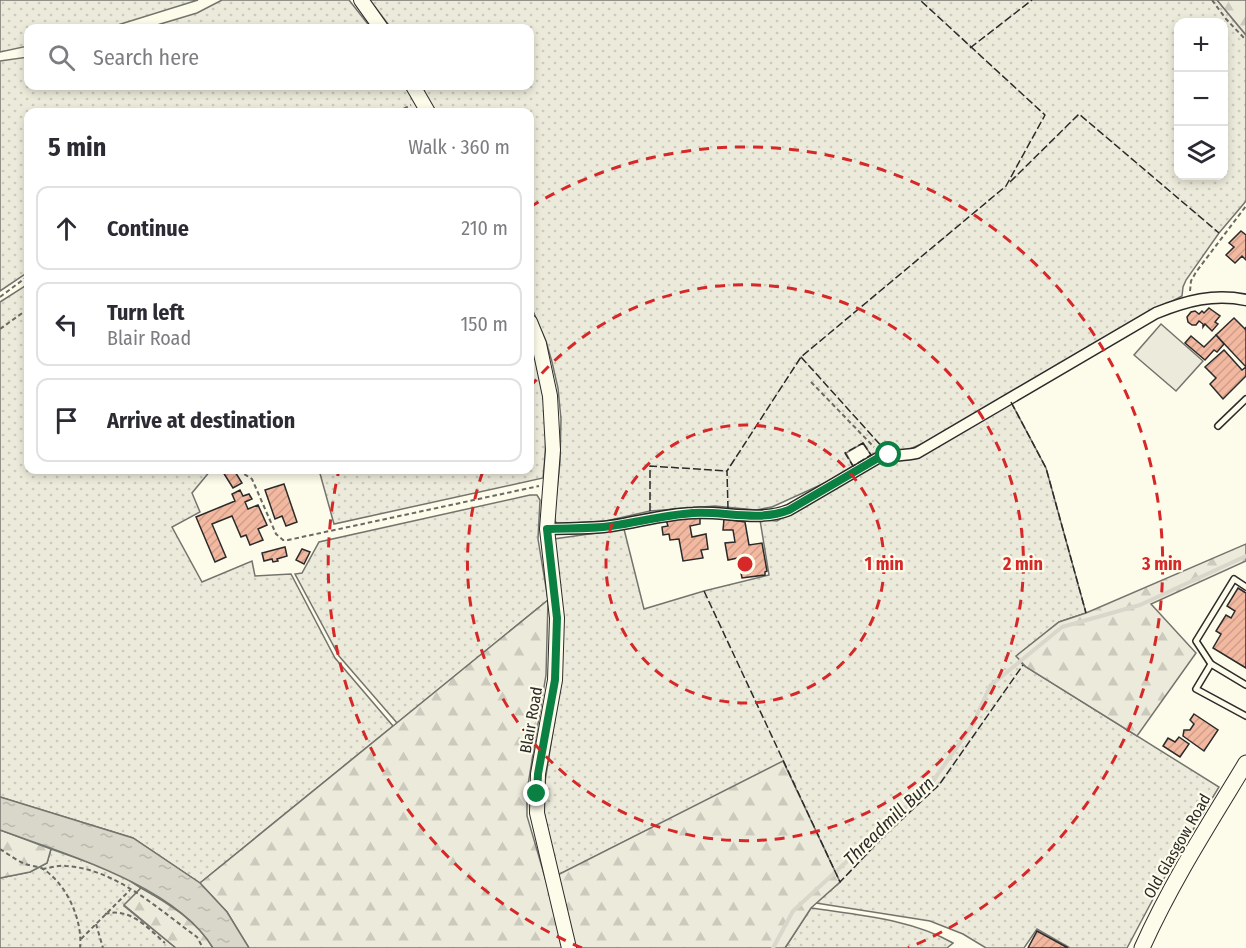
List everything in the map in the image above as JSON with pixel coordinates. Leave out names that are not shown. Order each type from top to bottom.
[{"type":"main road","name":"Old Glasgow Road","points":[[1142,948],[1180,873],[1246,763]]},
{"type":"street","points":[[361,0],[378,24]]},
{"type":"street","points":[[417,90],[426,108]]},
{"type":"street","points":[[547,529],[610,526],[673,514],[777,515],[884,457],[917,453],[1146,319],[1192,300],[1222,297],[1246,300]]},
{"type":"street","name":"Blair Road","points":[[534,332],[539,344],[550,396],[553,450],[547,529],[557,618],[555,680],[538,774],[537,813],[569,948]]},
{"type":"lane","points":[[1218,426],[1246,399]]},
{"type":"lane","points":[[1246,587],[1234,579],[1196,641],[1210,664],[1246,685]]},
{"type":"lane","points":[[1210,664],[1196,688],[1246,716]]},
{"type":"path","points":[[1212,0],[1246,40]]},
{"type":"path","points":[[1192,300],[1191,281],[1221,237],[1246,206]]},
{"type":"path","points":[[0,297],[24,279]]},
{"type":"path","points":[[0,329],[24,312]]},
{"type":"path","points":[[811,382],[884,457]]},
{"type":"path","points":[[244,474],[252,479],[276,534],[283,540],[549,484]]},
{"type":"path","points":[[0,849],[23,863],[42,869],[60,885],[75,912],[81,939],[80,948]]},
{"type":"path","points":[[42,869],[65,866],[101,874],[130,889],[197,937],[203,948]]},
{"type":"path","points":[[81,939],[130,889]]},
{"type":"path","points":[[105,914],[115,912],[126,914],[139,921],[165,944]]},
{"type":"path","points":[[96,924],[104,948]]},
{"type":"green space","points":[[0,0],[198,0],[121,24],[24,24],[24,47],[0,52]]},
{"type":"green space","points":[[222,0],[349,0],[368,24],[160,24],[197,13]]},
{"type":"green space","points":[[370,0],[1217,0],[1246,35],[1246,201],[1219,233],[1186,280],[1182,296],[1096,342],[933,439],[903,452],[885,450],[871,455],[863,443],[846,453],[853,466],[827,482],[772,507],[756,510],[715,506],[650,511],[606,521],[557,524],[554,519],[560,462],[561,419],[558,388],[546,341],[534,313],[534,108],[433,108],[423,90],[534,90],[534,24],[388,24]]},
{"type":"green space","points":[[1217,0],[1246,0],[1246,35]]},
{"type":"green space","points":[[24,58],[24,90],[408,90],[419,108],[24,108],[24,275],[0,291],[0,61]]},
{"type":"green space","points":[[24,287],[24,474],[208,474],[192,493],[200,512],[172,527],[202,582],[252,561],[255,576],[291,574],[335,658],[393,726],[200,883],[133,838],[0,797],[0,302]]},
{"type":"green space","points":[[1161,324],[1203,361],[1176,391],[1134,355]]},
{"type":"green space","points":[[534,349],[541,372],[546,407],[543,478],[334,524],[320,474],[534,474]]},
{"type":"green space","points":[[1011,402],[1046,468],[1086,613],[1059,622],[1017,656],[1023,665],[1219,787],[1169,869],[1127,948],[1070,948],[1037,929],[1024,948],[986,948],[963,934],[930,921],[816,903],[840,882],[783,762],[558,875],[544,813],[543,795],[561,679],[554,539],[624,529],[644,609],[769,575],[760,520],[777,521],[878,463],[896,460]]},
{"type":"green space","points":[[537,495],[540,500],[538,539],[548,600],[397,723],[339,656],[295,574],[302,573],[319,542]]},
{"type":"green space","points":[[1246,544],[1246,561],[1151,604],[1196,653],[1137,736],[1026,667],[1016,656],[1059,622],[1086,613]]},
{"type":"green space","points":[[548,600],[546,675],[527,791],[527,816],[546,881],[783,761],[840,882],[811,908],[785,948],[249,948],[227,912],[200,883]]},
{"type":"green space","points":[[0,830],[51,849],[47,863],[30,872],[0,878]]},
{"type":"green space","points":[[51,849],[116,872],[141,888],[124,906],[176,948],[0,948],[0,878],[30,872],[47,863]]},
{"type":"green space","points":[[141,888],[171,906],[190,921],[213,948],[176,948],[124,905]]},
{"type":"green space","points":[[811,908],[902,923],[920,928],[953,943],[947,948],[785,948]]},
{"type":"water","points":[[0,797],[133,838],[200,883],[227,912],[249,948],[213,948],[196,926],[173,907],[146,890],[86,862],[0,830]]},
{"type":"building","points":[[1241,231],[1246,235],[1246,260],[1242,256],[1235,263],[1226,255],[1234,247],[1229,243]]},
{"type":"building","points":[[1209,308],[1220,316],[1215,322],[1218,324],[1212,331],[1205,324],[1203,327],[1199,321],[1196,325],[1188,322],[1187,317],[1191,312],[1195,311],[1199,314],[1202,311],[1204,313]]},
{"type":"building","points":[[1234,318],[1245,329],[1246,327],[1246,367],[1216,335]]},
{"type":"building","points":[[1216,335],[1224,344],[1217,352],[1214,350],[1205,360],[1185,343],[1191,336],[1204,347]]},
{"type":"building","points":[[1224,350],[1242,370],[1246,367],[1246,376],[1223,399],[1210,384],[1216,378],[1205,367]]},
{"type":"building","points":[[224,474],[236,474],[242,483],[233,488]]},
{"type":"building","points":[[284,484],[297,522],[286,526],[282,516],[275,519],[265,490]]},
{"type":"building","points":[[240,490],[243,496],[249,494],[252,499],[245,502],[248,509],[258,505],[267,525],[258,529],[263,540],[250,545],[246,535],[241,537],[232,516],[212,524],[226,557],[215,562],[196,517],[235,501],[232,494]]},
{"type":"building","points":[[700,516],[700,524],[690,526],[692,537],[706,534],[708,549],[701,550],[703,558],[683,561],[679,539],[670,540],[669,534],[663,535],[662,527],[668,526],[666,520]]},
{"type":"building","points":[[724,519],[745,522],[749,545],[762,543],[767,571],[765,575],[742,578],[738,558],[728,560],[725,543],[735,542],[733,530],[723,530]]},
{"type":"building","points":[[285,547],[287,556],[277,559],[278,561],[273,562],[272,559],[264,561],[262,553]]},
{"type":"building","points":[[302,549],[310,552],[304,564],[296,560]]},
{"type":"building","points":[[1238,588],[1246,593],[1246,668],[1213,648],[1221,634],[1216,631],[1226,615],[1231,618],[1235,611],[1227,606]]},
{"type":"building","points":[[1194,714],[1218,730],[1204,751],[1183,736],[1184,730],[1190,730],[1194,724],[1190,720]]},
{"type":"building","points":[[1179,737],[1189,744],[1180,757],[1163,746],[1168,738],[1175,742]]},
{"type":"building","points":[[1037,931],[1068,948],[1028,948]]},
{"type":"waterway","name":"Threadmill Burn","points":[[773,948],[793,911],[931,784],[973,724],[990,686],[1062,627],[1140,605],[1246,556]]},
{"type":"fence","points":[[728,509],[727,471],[801,357],[1006,186],[1045,115],[920,0]]},
{"type":"fence","points":[[970,48],[1032,0]]},
{"type":"fence","points":[[1010,182],[1079,114],[1219,233]]},
{"type":"fence","points":[[801,357],[885,450]]},
{"type":"fence","points":[[1011,402],[1046,468],[1086,613]]},
{"type":"fence","points":[[863,443],[871,455],[853,466],[845,453],[863,443]]},
{"type":"fence","points":[[650,511],[650,466],[727,471]]},
{"type":"fence","points":[[704,591],[840,882],[884,836],[939,785],[1023,665]]},
{"type":"route","points":[[537,794],[538,774],[555,680],[557,618],[547,529],[610,526],[673,514],[777,515],[878,458],[889,455]]}]
